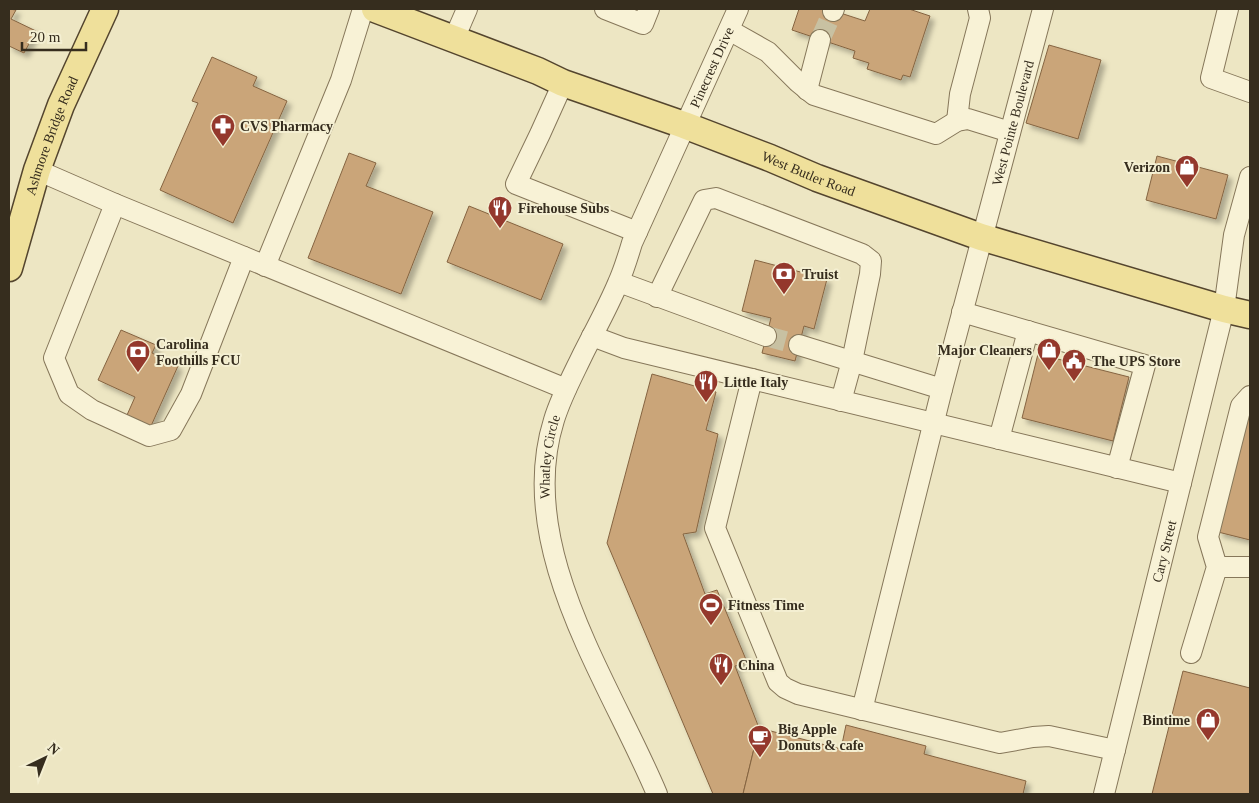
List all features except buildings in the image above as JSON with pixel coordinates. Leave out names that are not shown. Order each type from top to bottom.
[{"type":"main road","name":"Ashmore Bridge Road","points":[[9,268],[38,170],[61,105],[104,9]]},
{"type":"main road","name":"West Butler Road","points":[[375,9],[538,71],[563,83],[684,125],[817,178],[981,236],[1224,309],[1250,315]]},
{"type":"street","points":[[265,266],[341,80],[363,9]]},
{"type":"street","points":[[454,39],[467,9]]},
{"type":"street","points":[[605,9],[643,24],[649,9]]},
{"type":"street","name":"Pinecrest Drive","points":[[684,125],[738,9]]},
{"type":"street","points":[[957,121],[960,94],[980,18],[978,9]]},
{"type":"street","name":"West Pointe Boulevard","points":[[862,710],[981,236],[1043,9]]},
{"type":"street","points":[[1228,9],[1212,78],[1250,92]]},
{"type":"street","points":[[729,30],[768,52],[814,95],[936,134],[957,121],[968,119],[1010,132]]},
{"type":"street","points":[[807,90],[820,40]]},
{"type":"street","points":[[563,83],[516,184],[637,232]]},
{"type":"street","name":"Whatley Circle","points":[[657,794],[598,670],[567,596],[548,528],[544,484],[553,420],[566,389],[619,282],[637,232],[684,125]]},
{"type":"street","points":[[38,170],[115,204],[566,389]]},
{"type":"street","name":"Cary Street","points":[[1104,794],[1224,309],[1234,235],[1247,207],[1250,177]]},
{"type":"street","points":[[657,297],[704,200],[716,198],[862,254],[871,261],[852,361],[841,400]]},
{"type":"street","points":[[115,204],[54,358],[69,394],[92,410],[149,436],[170,430],[191,394],[244,257]]},
{"type":"street","points":[[619,282],[766,336]]},
{"type":"street","points":[[962,312],[1145,365],[1116,468]]},
{"type":"street","points":[[999,439],[1028,331]]},
{"type":"street","points":[[592,336],[624,348],[1181,483]]},
{"type":"street","points":[[799,345],[942,389]]},
{"type":"street","points":[[752,379],[715,528],[778,682],[798,694],[1000,743],[1033,736],[1049,736],[1115,750]]},
{"type":"street","points":[[1190,653],[1217,567],[1208,536],[1241,406],[1250,396]]},
{"type":"street","points":[[1217,567],[1250,567]]},
{"type":"tunnel","points":[[820,40],[833,11]]},
{"type":"tunnel","points":[[766,336],[799,345]]},
{"type":"place","name":"CVS Pharmacy","points":[[223,147]]},
{"type":"place","name":"Verizon","points":[[1187,188]]},
{"type":"place","name":"Firehouse Subs","points":[[500,229]]},
{"type":"place","name":"Truist","points":[[784,295]]},
{"type":"place","name":"Major Cleaners","points":[[1049,371]]},
{"type":"place","name":"Carolina Foothills FCU","points":[[138,373]]},
{"type":"place","name":"The UPS Store","points":[[1074,382]]},
{"type":"place","name":"Little Italy","points":[[706,403]]},
{"type":"place","name":"Fitness Time","points":[[711,626]]},
{"type":"place","name":"China","points":[[721,686]]},
{"type":"place","name":"Bintime","points":[[1208,741]]},
{"type":"place","name":"Big Apple Donuts & cafe","points":[[760,758]]}]
